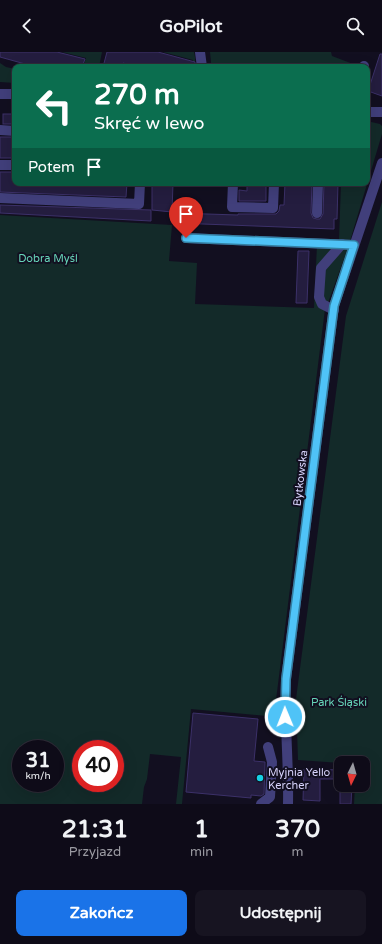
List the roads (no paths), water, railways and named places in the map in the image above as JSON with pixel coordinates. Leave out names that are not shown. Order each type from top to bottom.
[{"type":"street","points":[[200,52],[202,64]]},
{"type":"street","points":[[0,94],[12,94]]},
{"type":"street","points":[[370,112],[382,112]]},
{"type":"street","points":[[0,130],[12,131]]},
{"type":"street","name":"Bytkowska","points":[[288,804],[285,698],[286,679],[334,310],[382,163]]},
{"type":"street","points":[[0,164],[12,165]]},
{"type":"street","points":[[0,198],[139,204],[140,186]]},
{"type":"street","points":[[234,186],[232,207],[273,208],[274,186]]},
{"type":"street","points":[[317,214],[318,186]]},
{"type":"street","points":[[186,238],[354,245]]},
{"type":"street","points":[[334,310],[322,304],[319,297],[321,268],[342,244]]},
{"type":"street","points":[[261,804],[270,797],[272,762],[268,747]]},
{"type":"place","name":"Myjnia Yello Kercher","points":[[260,778]]},
{"type":"park label","name":"Dobra Myśl","points":[[48,258]]},
{"type":"park label","name":"Park Śląski","points":[[339,702]]}]
